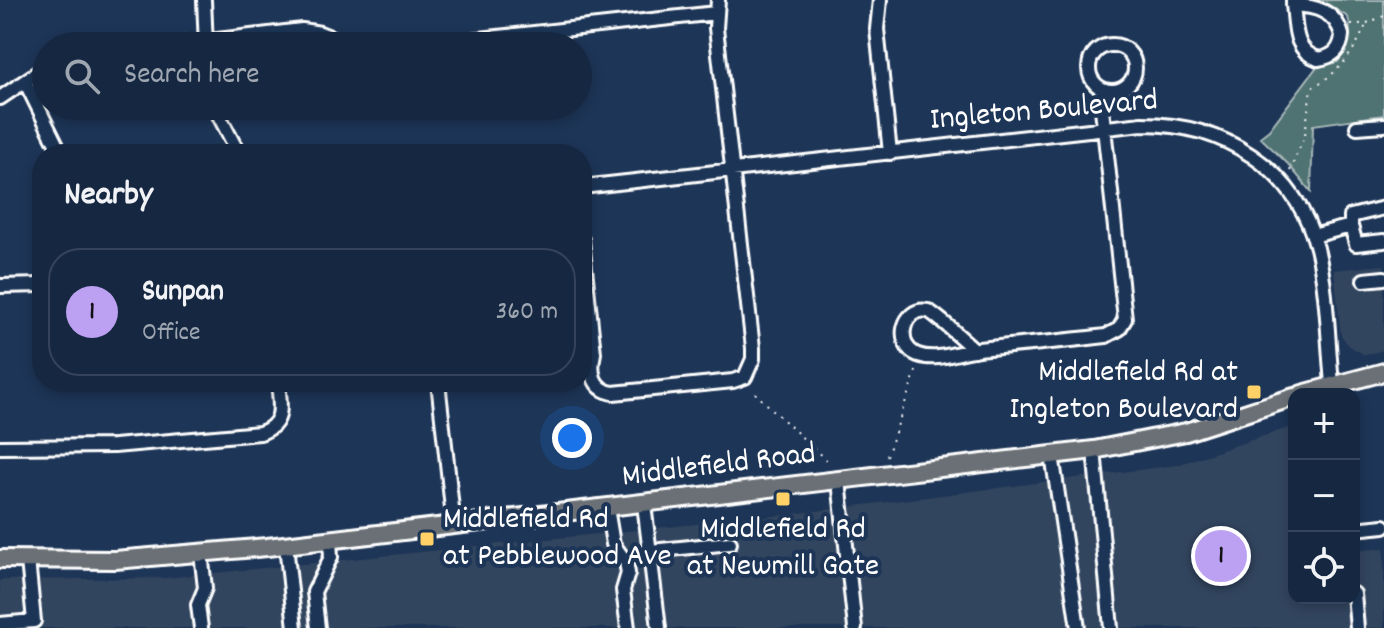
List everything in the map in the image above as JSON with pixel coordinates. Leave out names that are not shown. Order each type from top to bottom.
[{"type":"main road","points":[[1339,388],[1384,372]]},
{"type":"main road","name":"Middlefield Road","points":[[0,559],[115,560],[286,545],[1094,450],[1197,429],[1288,399]]},
{"type":"street","points":[[204,0],[205,32]]},
{"type":"street","points":[[880,0],[877,29],[890,153]]},
{"type":"street","points":[[1293,2],[1325,11],[1340,26],[1342,35],[1338,50],[1325,58],[1313,57],[1301,49],[1293,2]]},
{"type":"street","points":[[524,32],[717,7],[753,359],[745,377],[738,380],[613,393],[604,391],[592,377]]},
{"type":"street","points":[[288,32],[314,32]]},
{"type":"street","points":[[0,98],[32,76]]},
{"type":"street","points":[[25,81],[32,95]]},
{"type":"street","points":[[975,350],[951,331],[941,318],[929,311],[910,316],[904,325],[902,335],[905,344],[915,354],[934,357],[1106,336],[1119,329],[1125,319],[1101,99],[1104,90]]},
{"type":"street","points":[[44,120],[56,144]]},
{"type":"street","points":[[220,120],[232,144]]},
{"type":"street","name":"Ingleton Boulevard","points":[[592,186],[1104,128],[1155,124],[1197,129],[1242,149],[1282,182],[1295,199],[1313,236],[1321,264],[1333,388]]},
{"type":"street","points":[[1357,127],[1384,125]]},
{"type":"street","points":[[1384,208],[1351,216],[1356,244],[1384,241]]},
{"type":"street","points":[[1313,236],[1351,226]]},
{"type":"street","points":[[1364,280],[1384,278]]},
{"type":"street","points":[[0,286],[32,285]]},
{"type":"street","points":[[592,334],[592,361]]},
{"type":"street","points":[[0,447],[126,446],[260,433],[270,430],[279,421],[279,392]]},
{"type":"street","points":[[439,392],[454,526]]},
{"type":"street","points":[[1094,450],[1111,628]]},
{"type":"street","points":[[1052,455],[1078,628]]},
{"type":"street","points":[[839,481],[855,628]]},
{"type":"street","points":[[644,504],[659,628]]},
{"type":"street","points":[[607,508],[613,544],[626,562],[628,573],[623,590],[628,628]]},
{"type":"street","points":[[1360,528],[1384,526]]},
{"type":"street","points":[[318,628],[314,592],[331,557],[330,540]]},
{"type":"street","points":[[651,551],[730,543]]},
{"type":"street","points":[[286,545],[295,628]]},
{"type":"street","points":[[201,553],[205,588],[198,605],[201,628]]},
{"type":"street","points":[[0,624],[34,621],[28,560]]},
{"type":"street","points":[[1355,604],[1357,628]]},
{"type":"path","points":[[1340,26],[1367,23],[1384,16]]},
{"type":"path","points":[[1282,182],[1298,155],[1305,135],[1311,88],[1324,82],[1353,53],[1367,23]]},
{"type":"path","points":[[887,456],[916,371]]},
{"type":"path","points":[[755,393],[828,462]]},
{"type":"shaded area","points":[[1384,265],[1384,350],[1365,355],[1349,346],[1341,335],[1334,270]]},
{"type":"shaded area","points":[[1288,428],[1288,604],[1360,604],[1360,550],[1384,548],[1384,628],[0,628],[0,580],[166,578],[785,515],[1177,465]]},
{"type":"green space","points":[[1319,0],[1384,0],[1384,115],[1313,125],[1311,192],[1260,137],[1269,130],[1316,68],[1338,62],[1347,46],[1350,35],[1348,17]]},
{"type":"place","name":"Middlefield Rd at Ingleton Boulevard","points":[[1254,392]]},
{"type":"place","name":"Middlefield Rd at Newmill Gate","points":[[783,499]]},
{"type":"place","name":"Middlefield Rd at Pebblewood Ave","points":[[427,539]]},
{"type":"place","name":"Sunpan","points":[[1221,556]]}]
